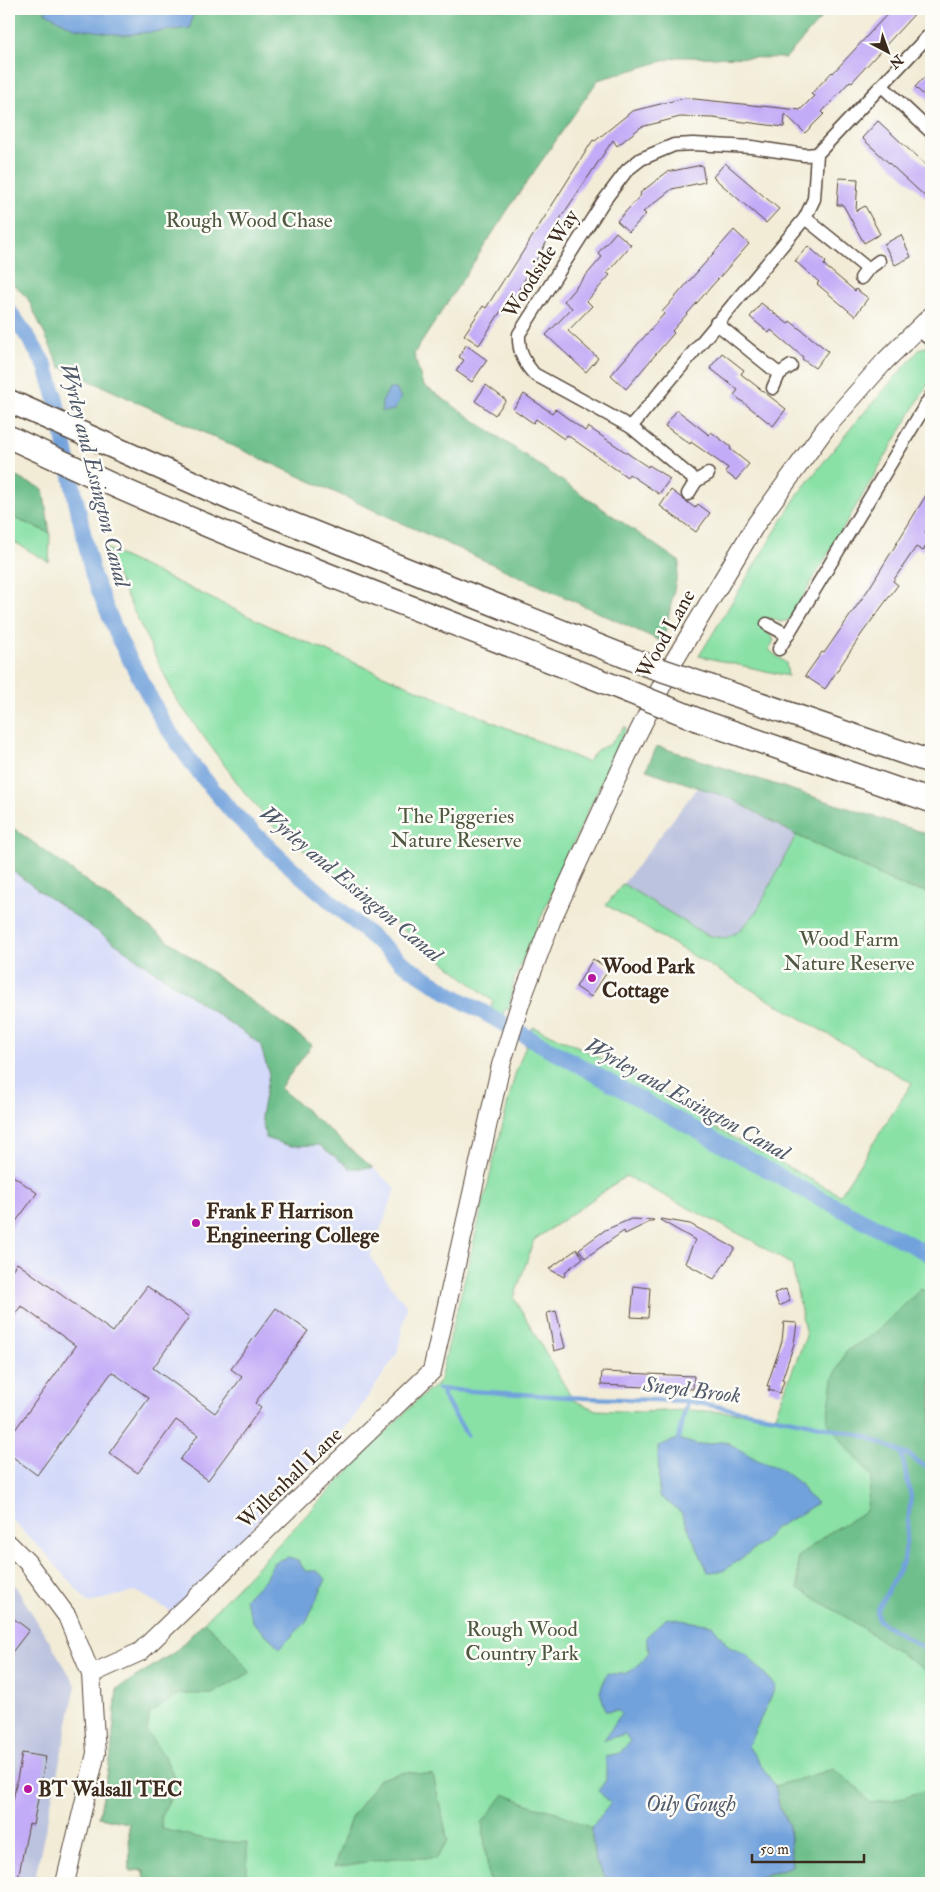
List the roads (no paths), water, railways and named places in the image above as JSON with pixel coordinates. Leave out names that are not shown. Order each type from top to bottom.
[{"type":"highway","points":[[9,401],[244,505],[644,664],[931,762]]},
{"type":"highway","points":[[12,439],[116,486],[384,596],[700,721],[931,801]]},
{"type":"street","points":[[630,426],[805,218],[814,199],[817,154],[931,33]]},
{"type":"street","points":[[882,86],[931,132]]},
{"type":"street","name":"Woodside Way","points":[[696,481],[630,426],[534,374],[526,365],[518,343],[519,334],[603,202],[627,170],[641,159],[674,145],[693,144],[752,148],[805,155],[817,154]]},
{"type":"street","points":[[805,218],[865,273],[879,261]]},
{"type":"street","name":"Wood Lane","points":[[503,1060],[521,1001],[552,919],[632,745],[674,661],[730,566],[782,487],[825,429],[885,361],[931,316]]},
{"type":"street","points":[[716,323],[779,374]]},
{"type":"street","points":[[916,330],[931,340]]},
{"type":"street","points":[[773,388],[779,374],[791,366]]},
{"type":"street","points":[[779,649],[931,396]]},
{"type":"street","points":[[688,494],[696,481],[708,474]]},
{"type":"street","points":[[767,624],[788,635]]},
{"type":"street","name":"Willenhall Lane","points":[[91,1674],[140,1652],[432,1372],[503,1060]]},
{"type":"street","points":[[9,1544],[27,1562],[67,1616],[91,1674],[96,1753],[65,1883]]},
{"type":"water","points":[[48,9],[188,9],[193,13],[190,28],[124,35],[74,28],[44,12]]},
{"type":"water","points":[[389,389],[396,389],[401,398],[394,410],[382,412],[382,402]]},
{"type":"water","points":[[678,1439],[698,1445],[725,1441],[759,1461],[779,1468],[800,1484],[806,1494],[817,1503],[775,1528],[760,1545],[723,1571],[708,1572],[681,1512],[659,1496],[658,1446]]},
{"type":"water","points":[[288,1557],[298,1560],[305,1571],[317,1571],[326,1579],[306,1622],[280,1648],[253,1622],[245,1599],[265,1579],[274,1562]]},
{"type":"water","name":"Oily Gough","points":[[667,1618],[712,1625],[729,1647],[746,1654],[776,1686],[748,1746],[775,1786],[780,1809],[789,1826],[792,1866],[741,1883],[620,1883],[605,1877],[595,1860],[591,1828],[611,1803],[598,1791],[606,1780],[606,1756],[620,1753],[630,1741],[625,1734],[604,1740],[621,1714],[617,1710],[606,1711],[600,1692],[607,1673],[627,1673],[640,1663],[649,1652],[646,1637]]},
{"type":"waterway","name":"Wyrley and Essington Canal","points":[[9,311],[28,337],[46,367],[55,396],[93,576],[120,641],[163,722],[196,769],[231,811],[279,857],[400,961],[452,995],[806,1191],[931,1255]]},
{"type":"waterway","name":"Sneyd Brook","points":[[438,1389],[585,1398],[687,1401],[803,1422],[867,1437],[908,1455],[931,1470]]},
{"type":"waterway","points":[[443,1389],[443,1396],[467,1435]]},
{"type":"waterway","points":[[678,1439],[687,1401]]},
{"type":"waterway","points":[[901,1452],[911,1496],[904,1561],[877,1611],[878,1620],[931,1653]]},
{"type":"place","name":"Wood Park Cottage","points":[[592,978]]},
{"type":"place","name":"Frank F Harrison Engineering College","points":[[196,1223]]},
{"type":"place","name":"BT Walsall TEC","points":[[28,1789]]},
{"type":"park label","name":"Rough Wood Chase","points":[[249,220]]},
{"type":"park label","name":"The Piggeries Nature Reserve","points":[[456,828]]},
{"type":"park label","name":"Wood Farm Nature Reserve","points":[[849,951]]},
{"type":"park label","name":"Rough Wood Country Park","points":[[522,1641]]}]
